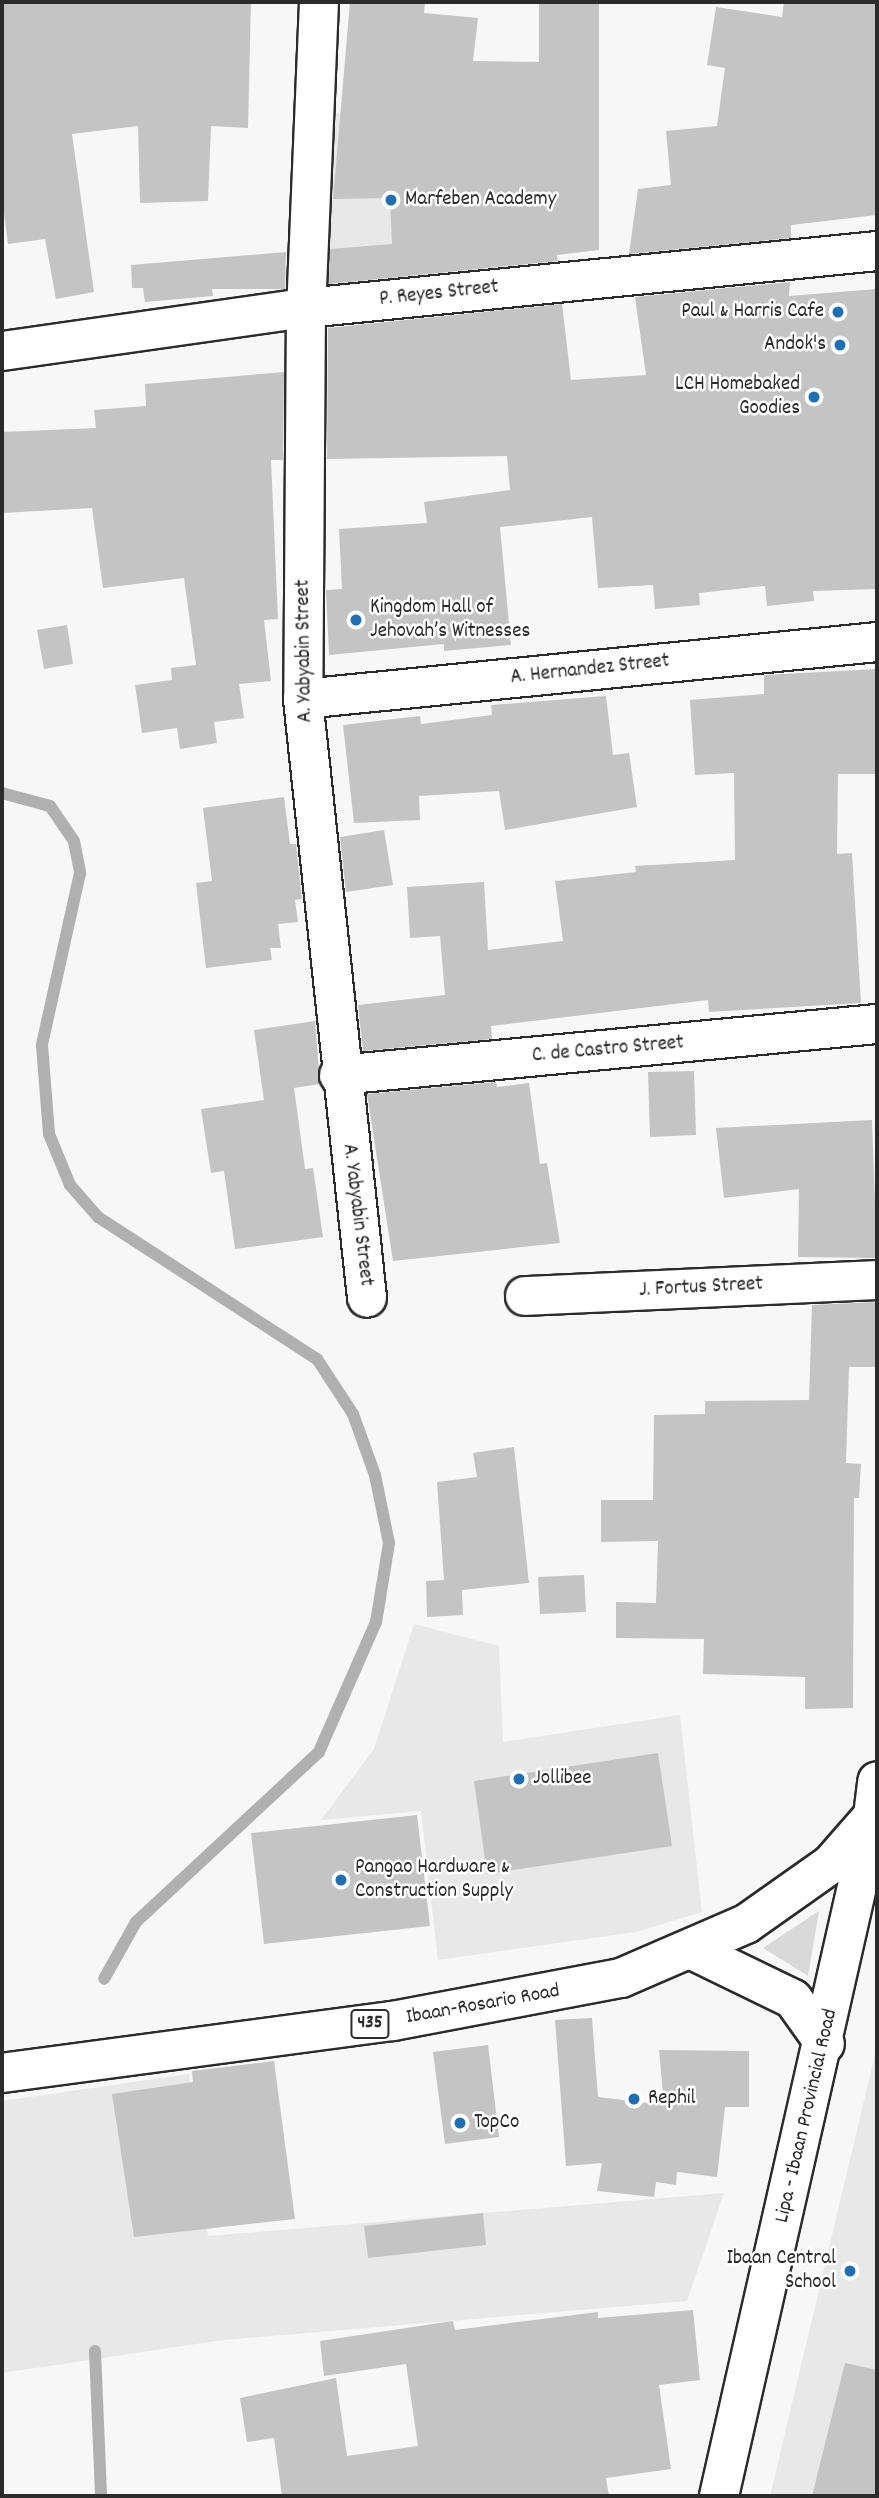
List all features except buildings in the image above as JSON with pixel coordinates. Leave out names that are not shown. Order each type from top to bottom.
[{"type":"street","name":"A. Yabyabin Street","points":[[319,2],[306,308],[303,699],[339,1075],[367,1297]]},
{"type":"street","name":"P. Reyes Street","points":[[2,351],[306,308],[877,251]]},
{"type":"street","name":"A. Hernandez Street","points":[[303,699],[877,642]]},
{"type":"street","name":"C. de Castro Street","points":[[339,1075],[877,1024]]},
{"type":"street","name":"J. Fortus Street","points":[[525,1296],[877,1280]]},
{"type":"street","name":"Ibaan-Rosario Road","points":[[2,2073],[512,2001],[621,1978],[692,1950],[789,1895],[831,1864],[876,1805]]},
{"type":"street","name":"Lipa - Ibaan Provincial Road","points":[[719,2496],[825,2044],[876,1805]]},
{"type":"street","points":[[692,1950],[793,1999],[811,2018],[825,2044]]},
{"type":"shaded area","name":"Marfeben Academy","points":[[334,113],[455,132],[451,268],[325,281]]},
{"type":"shaded area","name":"Jollibee","points":[[414,1624],[499,1646],[503,1742],[680,1715],[702,1912],[636,1932],[438,1960],[421,1811],[321,1820],[374,1749]]},
{"type":"shaded area","points":[[819,1911],[808,1976],[763,1948]]},
{"type":"shaded area","name":"Ibaan Central School","points":[[877,2046],[877,2496],[770,2496]]},
{"type":"shaded area","points":[[189,2074],[208,2236],[724,2193],[687,2301],[223,2340],[2,2373],[2,2101]]},
{"type":"waterway","points":[[2,793],[50,806],[74,841],[80,873],[42,1045],[49,1134],[70,1185],[98,1217],[317,1359],[353,1414],[375,1475],[389,1543],[376,1622],[319,1752],[136,1922],[104,1979]]},
{"type":"waterway","points":[[95,2351],[101,2496]]},
{"type":"place","name":"Marfeben Academy","points":[[391,200]]},
{"type":"place","name":"Paul & Harris Cafe","points":[[838,312]]},
{"type":"place","name":"Andok's","points":[[840,345]]},
{"type":"place","name":"LCH Homebaked Goodies","points":[[814,397]]},
{"type":"place","name":"Kingdom Hall of Jehovah’s Witnesses","points":[[356,620]]},
{"type":"place","name":"Jollibee","points":[[519,1779]]},
{"type":"place","name":"Pangao Hardware & Construction Supply","points":[[341,1880]]},
{"type":"place","name":"Rephil","points":[[634,2099]]},
{"type":"place","name":"TopCo","points":[[460,2123]]},
{"type":"place","name":"Ibaan Central School","points":[[850,2271]]}]
